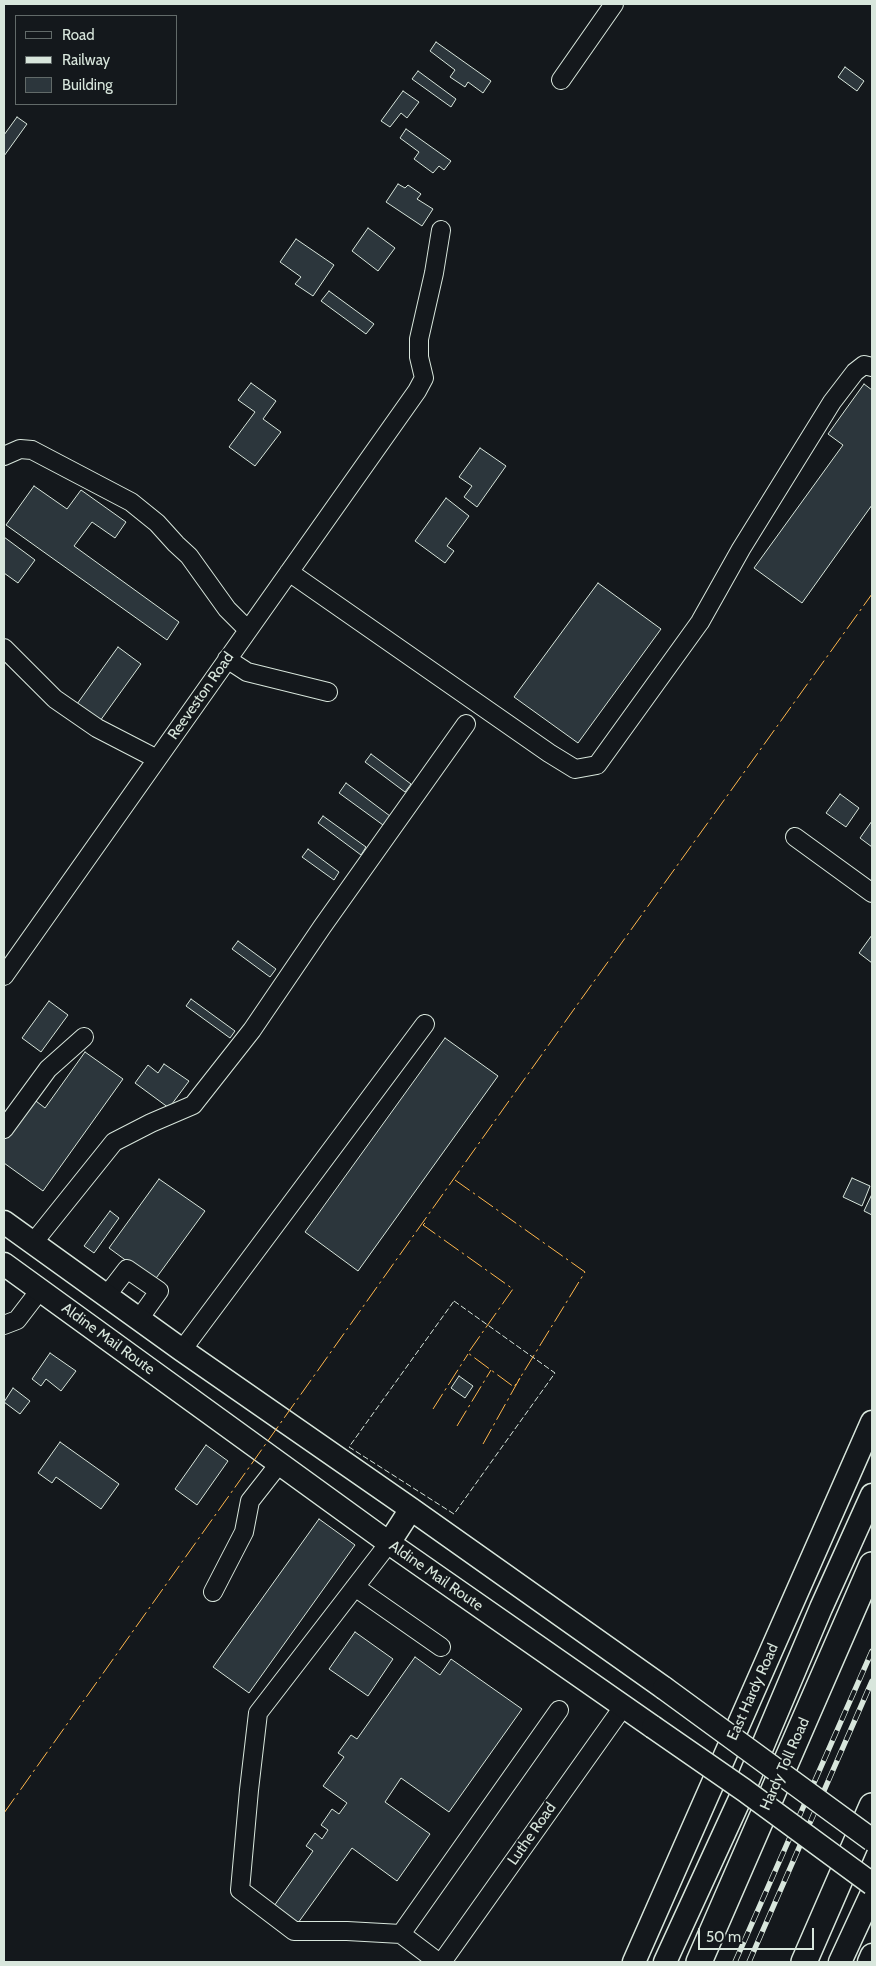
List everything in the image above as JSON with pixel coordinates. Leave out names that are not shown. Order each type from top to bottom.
[{"type":"highway","name":"Hardy Toll Road","points":[[699,1962],[872,1565]]},
{"type":"highway","points":[[804,1962],[872,1806]]},
{"type":"main road","points":[[4,1222],[182,1350],[664,1688],[872,1840]]},
{"type":"main road","name":"Aldine Mail Route","points":[[4,1264],[388,1542],[744,1790],[872,1884]]},
{"type":"main road","points":[[161,1378],[182,1350]]},
{"type":"main road","name":"East Hardy Road","points":[[634,1962],[872,1422]]},
{"type":"main road","points":[[666,1962],[744,1790],[821,1608],[872,1495]]},
{"type":"main road","points":[[388,1542],[411,1509]]},
{"type":"main road","points":[[840,1962],[872,1893]]},
{"type":"main road","points":[[869,1962],[872,1955]]},
{"type":"street","points":[[560,80],[614,4]]},
{"type":"street","name":"Reeveston Road","points":[[4,976],[417,391],[424,378],[419,357],[419,339],[441,230]]},
{"type":"street","points":[[289,572],[549,753],[574,768],[597,765],[700,622],[741,549],[832,402],[855,372],[864,365],[872,367]]},
{"type":"street","points":[[4,456],[20,449],[32,450],[131,502],[157,523],[189,556],[227,609],[248,630]]},
{"type":"street","points":[[4,648],[56,699],[97,728],[157,759]]},
{"type":"street","points":[[227,659],[247,672],[328,692]]},
{"type":"street","points":[[33,1243],[114,1142],[151,1123],[193,1105],[252,1030],[322,927],[466,724]]},
{"type":"street","points":[[795,837],[872,893]]},
{"type":"street","points":[[182,1350],[426,1024]]},
{"type":"street","points":[[4,1129],[48,1069],[84,1037]]},
{"type":"street","points":[[108,1295],[127,1269],[159,1291],[139,1318]]},
{"type":"street","points":[[4,1325],[17,1320],[40,1290]]},
{"type":"street","points":[[213,1592],[244,1532],[250,1502],[279,1464]]},
{"type":"street","points":[[388,1542],[258,1713],[240,1890],[294,1931],[401,1934],[438,1962]]},
{"type":"street","points":[[355,1587],[441,1647]]},
{"type":"street","name":"Luthe Road","points":[[442,1962],[623,1706]]},
{"type":"street","points":[[401,1934],[559,1710]]},
{"type":"building","points":[[436,42],[491,81],[483,93],[468,82],[465,87],[450,77],[455,70],[430,51]]},
{"type":"building","points":[[845,67],[864,81],[857,91],[838,77]]},
{"type":"building","points":[[418,71],[456,99],[451,107],[412,79]]},
{"type":"building","points":[[403,91],[419,102],[407,118],[401,113],[390,127],[381,121]]},
{"type":"building","points":[[17,117],[27,124],[4,156],[4,135]]},
{"type":"building","points":[[406,129],[451,161],[444,170],[439,166],[433,173],[414,159],[419,152],[400,138]]},
{"type":"building","points":[[398,184],[405,188],[408,185],[421,194],[417,199],[433,209],[422,226],[386,202]]},
{"type":"building","points":[[368,228],[395,248],[378,271],[352,251]]},
{"type":"building","points":[[296,239],[334,265],[313,296],[295,284],[301,277],[280,262]]},
{"type":"building","points":[[329,291],[374,324],[366,334],[321,301]]},
{"type":"building","points":[[251,383],[276,401],[263,419],[281,432],[255,466],[229,447],[255,412],[238,400]]},
{"type":"building","points":[[864,384],[872,390],[872,505],[802,603],[754,568],[843,445],[828,434]]},
{"type":"building","points":[[480,448],[506,466],[477,507],[464,497],[472,486],[459,477]]},
{"type":"building","points":[[34,486],[67,509],[81,490],[126,522],[115,538],[92,522],[74,546],[179,622],[167,640],[6,525]]},
{"type":"building","points":[[446,498],[469,516],[447,546],[454,551],[445,563],[415,541]]},
{"type":"building","points":[[4,537],[35,560],[18,583],[4,573]]},
{"type":"building","points":[[598,583],[661,629],[578,743],[514,697]]},
{"type":"building","points":[[118,647],[141,664],[100,721],[77,704]]},
{"type":"building","points":[[371,754],[411,784],[405,792],[365,762]]},
{"type":"building","points":[[346,783],[390,816],[383,825],[339,793]]},
{"type":"building","points":[[840,794],[859,808],[846,827],[826,813]]},
{"type":"building","points":[[323,816],[366,847],[361,855],[318,823]]},
{"type":"building","points":[[872,821],[872,847],[860,838]]},
{"type":"building","points":[[308,849],[339,872],[334,880],[302,857]]},
{"type":"building","points":[[872,935],[872,963],[859,953]]},
{"type":"building","points":[[238,941],[276,969],[270,977],[232,949]]},
{"type":"building","points":[[191,999],[235,1031],[230,1038],[186,1006]]},
{"type":"building","points":[[49,1001],[68,1015],[41,1052],[22,1038]]},
{"type":"building","points":[[445,1038],[498,1076],[358,1271],[305,1232]]},
{"type":"building","points":[[85,1052],[123,1079],[43,1191],[4,1163],[4,1136],[32,1098],[45,1108]]},
{"type":"building","points":[[164,1064],[189,1081],[169,1108],[135,1083],[148,1065],[158,1073]]},
{"type":"building","points":[[852,1178],[870,1186],[862,1206],[843,1197]]},
{"type":"building","points":[[159,1179],[205,1211],[154,1281],[109,1248]]},
{"type":"building","points":[[872,1194],[872,1215],[864,1211]]},
{"type":"building","points":[[110,1211],[119,1218],[94,1253],[84,1246]]},
{"type":"building","points":[[50,1353],[76,1371],[61,1391],[46,1379],[41,1386],[32,1379]]},
{"type":"building","points":[[459,1376],[473,1386],[465,1398],[451,1388]]},
{"type":"building","points":[[13,1388],[30,1401],[20,1414],[4,1402]]},
{"type":"building","points":[[60,1442],[119,1484],[101,1509],[56,1477],[52,1483],[38,1473]]},
{"type":"building","points":[[206,1445],[228,1461],[197,1505],[175,1489]]},
{"type":"building","points":[[319,1519],[355,1545],[249,1693],[213,1667]]},
{"type":"building","points":[[355,1632],[393,1659],[368,1696],[329,1669]]},
{"type":"building","points":[[415,1657],[440,1675],[451,1659],[522,1709],[449,1812],[401,1778],[385,1802],[430,1834],[397,1881],[352,1848],[298,1923],[274,1906],[313,1851],[306,1846],[315,1833],[322,1839],[328,1830],[321,1825],[332,1809],[339,1814],[347,1803],[323,1786],[344,1757],[338,1753],[351,1735],[357,1739]]},
{"type":"railway","points":[[735,1962],[872,1651]]},
{"type":"railway","points":[[749,1962],[872,1681]]},
{"type":"fence","points":[[454,1301],[555,1373],[454,1514],[349,1447],[454,1301]]},
{"type":"power","points":[[4,1813],[572,1012],[872,594]]},
{"type":"power","points":[[455,1180],[585,1272],[520,1378],[483,1444]]},
{"type":"power","points":[[425,1223],[423,1225],[513,1289],[468,1353],[514,1387],[520,1378]]},
{"type":"power","points":[[433,1409],[468,1354]]},
{"type":"power","points":[[457,1426],[491,1370]]}]
